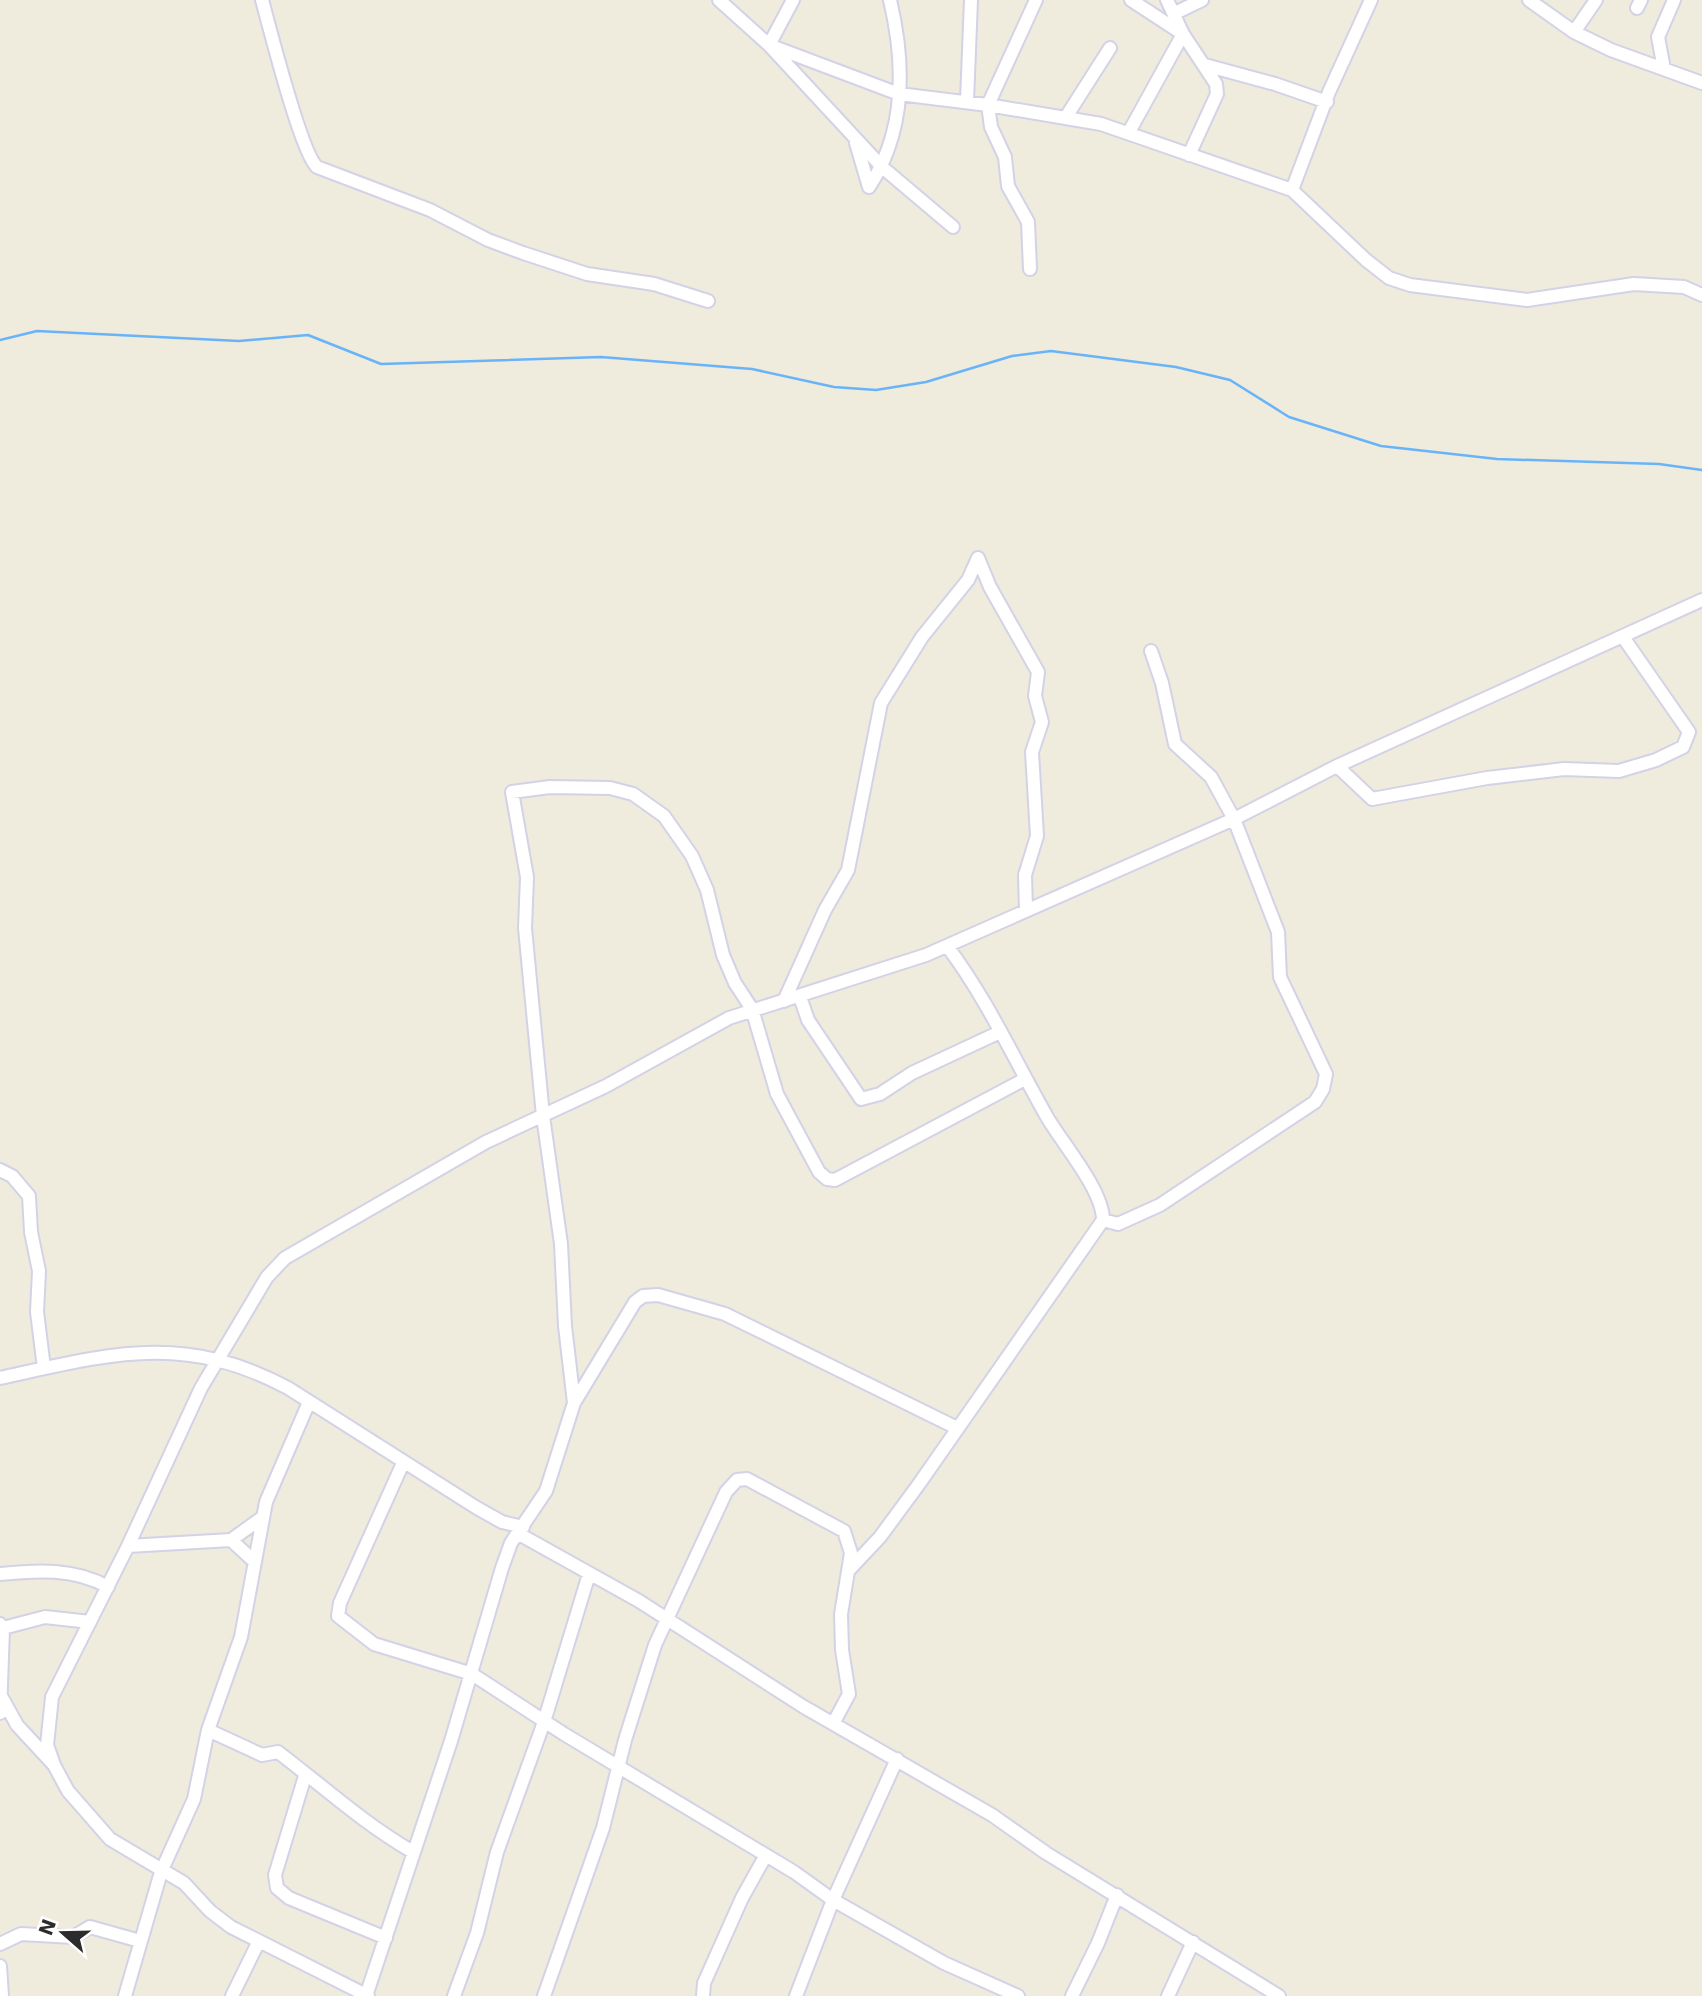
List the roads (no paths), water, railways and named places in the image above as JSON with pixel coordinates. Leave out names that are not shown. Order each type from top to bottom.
[{"type":"street","points":[[262,0],[298,128],[308,155],[317,167],[430,210],[488,240],[523,253],[587,274],[654,284],[708,302]]},
{"type":"street","points":[[719,0],[816,92],[882,167],[953,227]]},
{"type":"street","points":[[769,45],[793,0]]},
{"type":"street","points":[[854,138],[869,187],[882,167],[895,127],[900,94],[901,64],[890,0]]},
{"type":"street","points":[[967,101],[971,0]]},
{"type":"street","points":[[1030,269],[1028,222],[1008,186],[1005,157],[992,127],[988,105],[1036,0]]},
{"type":"street","points":[[1131,0],[1183,34]]},
{"type":"street","points":[[1167,0],[1183,34],[1216,84],[1217,94],[1189,155]]},
{"type":"street","points":[[1175,13],[1202,0]]},
{"type":"street","points":[[1292,190],[1326,102],[1371,0]]},
{"type":"street","points":[[1529,0],[1574,32],[1632,59],[1702,83]]},
{"type":"street","points":[[1574,32],[1596,0]]},
{"type":"street","points":[[1664,69],[1658,37],[1674,0]]},
{"type":"street","points":[[1129,132],[1183,34]]},
{"type":"street","points":[[769,45],[900,94],[967,101],[1066,117],[1129,132],[1292,190],[1366,260],[1389,278],[1410,285],[1527,300],[1634,284],[1684,288],[1702,295]]},
{"type":"street","points":[[1066,117],[1110,48]]},
{"type":"street","points":[[1205,65],[1275,83],[1326,102]]},
{"type":"street","points":[[784,1001],[848,870],[881,703],[922,637],[968,580],[978,558],[990,587],[1038,672],[1035,696],[1042,722],[1032,752],[1037,836],[1025,875],[1026,911]]},
{"type":"street","points":[[957,1428],[725,1314],[658,1296],[643,1296],[635,1302],[574,1403],[546,1491],[518,1535],[367,1996],[258,1943],[215,1916],[184,1883],[160,1872],[108,1837],[68,1791],[54,1765],[47,1745],[52,1697],[128,1546],[217,1358],[267,1277],[285,1258],[486,1142],[606,1086],[729,1018],[879,972],[947,946],[1234,818],[1337,766],[1702,600]]},
{"type":"street","points":[[1337,766],[1372,799],[1500,776],[1564,769],[1619,771],[1656,760],[1683,747],[1689,732],[1623,636]]},
{"type":"street","points":[[947,946],[979,990],[1025,1079],[1079,1164],[1104,1220],[1118,1224],[1160,1205],[1315,1102],[1323,1090],[1325,1066],[1280,977],[1278,932],[1234,818],[1211,777],[1175,744],[1163,683],[1152,651]]},
{"type":"street","points":[[574,1403],[555,1191],[543,1116],[525,928],[527,877],[511,796],[515,790],[584,785],[610,788],[633,794],[664,816],[692,856],[707,890],[729,970],[752,1009],[777,1094],[819,1172],[827,1179],[835,1180],[1025,1079]]},
{"type":"street","points":[[795,975],[817,990]]},
{"type":"street","points":[[800,997],[808,1020],[861,1099],[880,1094],[912,1073],[1000,1032]]},
{"type":"street","points":[[0,1170],[12,1176],[29,1196],[31,1232],[39,1263],[37,1312],[44,1368]]},
{"type":"street","points":[[849,1570],[880,1537],[1104,1220]]},
{"type":"street","points":[[0,1378],[44,1368],[154,1351],[217,1358],[256,1371],[502,1522],[518,1535],[666,1618],[804,1707],[897,1759],[909,1770],[992,1815],[1046,1853],[1279,1996]]},
{"type":"street","points":[[125,1996],[160,1872],[194,1800],[208,1730],[241,1637],[270,1492],[309,1402]]},
{"type":"street","points":[[403,1462],[340,1603],[338,1616],[374,1644],[472,1674],[544,1722],[766,1855],[833,1900],[988,1991],[1018,1996]]},
{"type":"street","points":[[544,1996],[603,1828],[646,1670],[666,1618],[726,1492],[737,1480],[747,1479],[844,1531],[851,1553],[841,1614],[842,1650],[849,1694],[834,1722]]},
{"type":"street","points":[[128,1546],[231,1540],[263,1517]]},
{"type":"street","points":[[502,1522],[518,1535]]},
{"type":"street","points":[[231,1540],[255,1562]]},
{"type":"street","points":[[0,1574],[43,1570],[92,1578],[108,1587]]},
{"type":"street","points":[[92,1578],[116,1570]]},
{"type":"street","points":[[454,1996],[477,1933],[497,1852],[544,1722],[589,1574]]},
{"type":"street","points":[[0,1713],[1,1626],[45,1617],[90,1622]]},
{"type":"street","points":[[1,1696],[16,1725],[54,1765]]},
{"type":"street","points":[[208,1730],[262,1755],[278,1752],[305,1776],[334,1793],[346,1809],[413,1852]]},
{"type":"street","points":[[796,1996],[833,1900],[897,1759]]},
{"type":"street","points":[[305,1776],[275,1875],[277,1888],[289,1898],[386,1938]]},
{"type":"street","points":[[703,1996],[704,1983],[742,1898],[766,1855]]},
{"type":"street","points":[[1072,1996],[1098,1943],[1117,1895]]},
{"type":"street","points":[[0,1944],[21,1934],[73,1937],[90,1927],[140,1941]]},
{"type":"street","points":[[1167,1996],[1193,1941]]},
{"type":"street","points":[[232,1996],[258,1943]]},
{"type":"street","points":[[0,1966],[2,1996]]},
{"type":"waterway","points":[[0,340],[37,331],[239,341],[308,335],[381,364],[601,357],[752,369],[834,387],[876,390],[926,382],[1012,356],[1051,351],[1176,367],[1230,380],[1289,417],[1381,446],[1497,459],[1659,464],[1702,470]]}]
